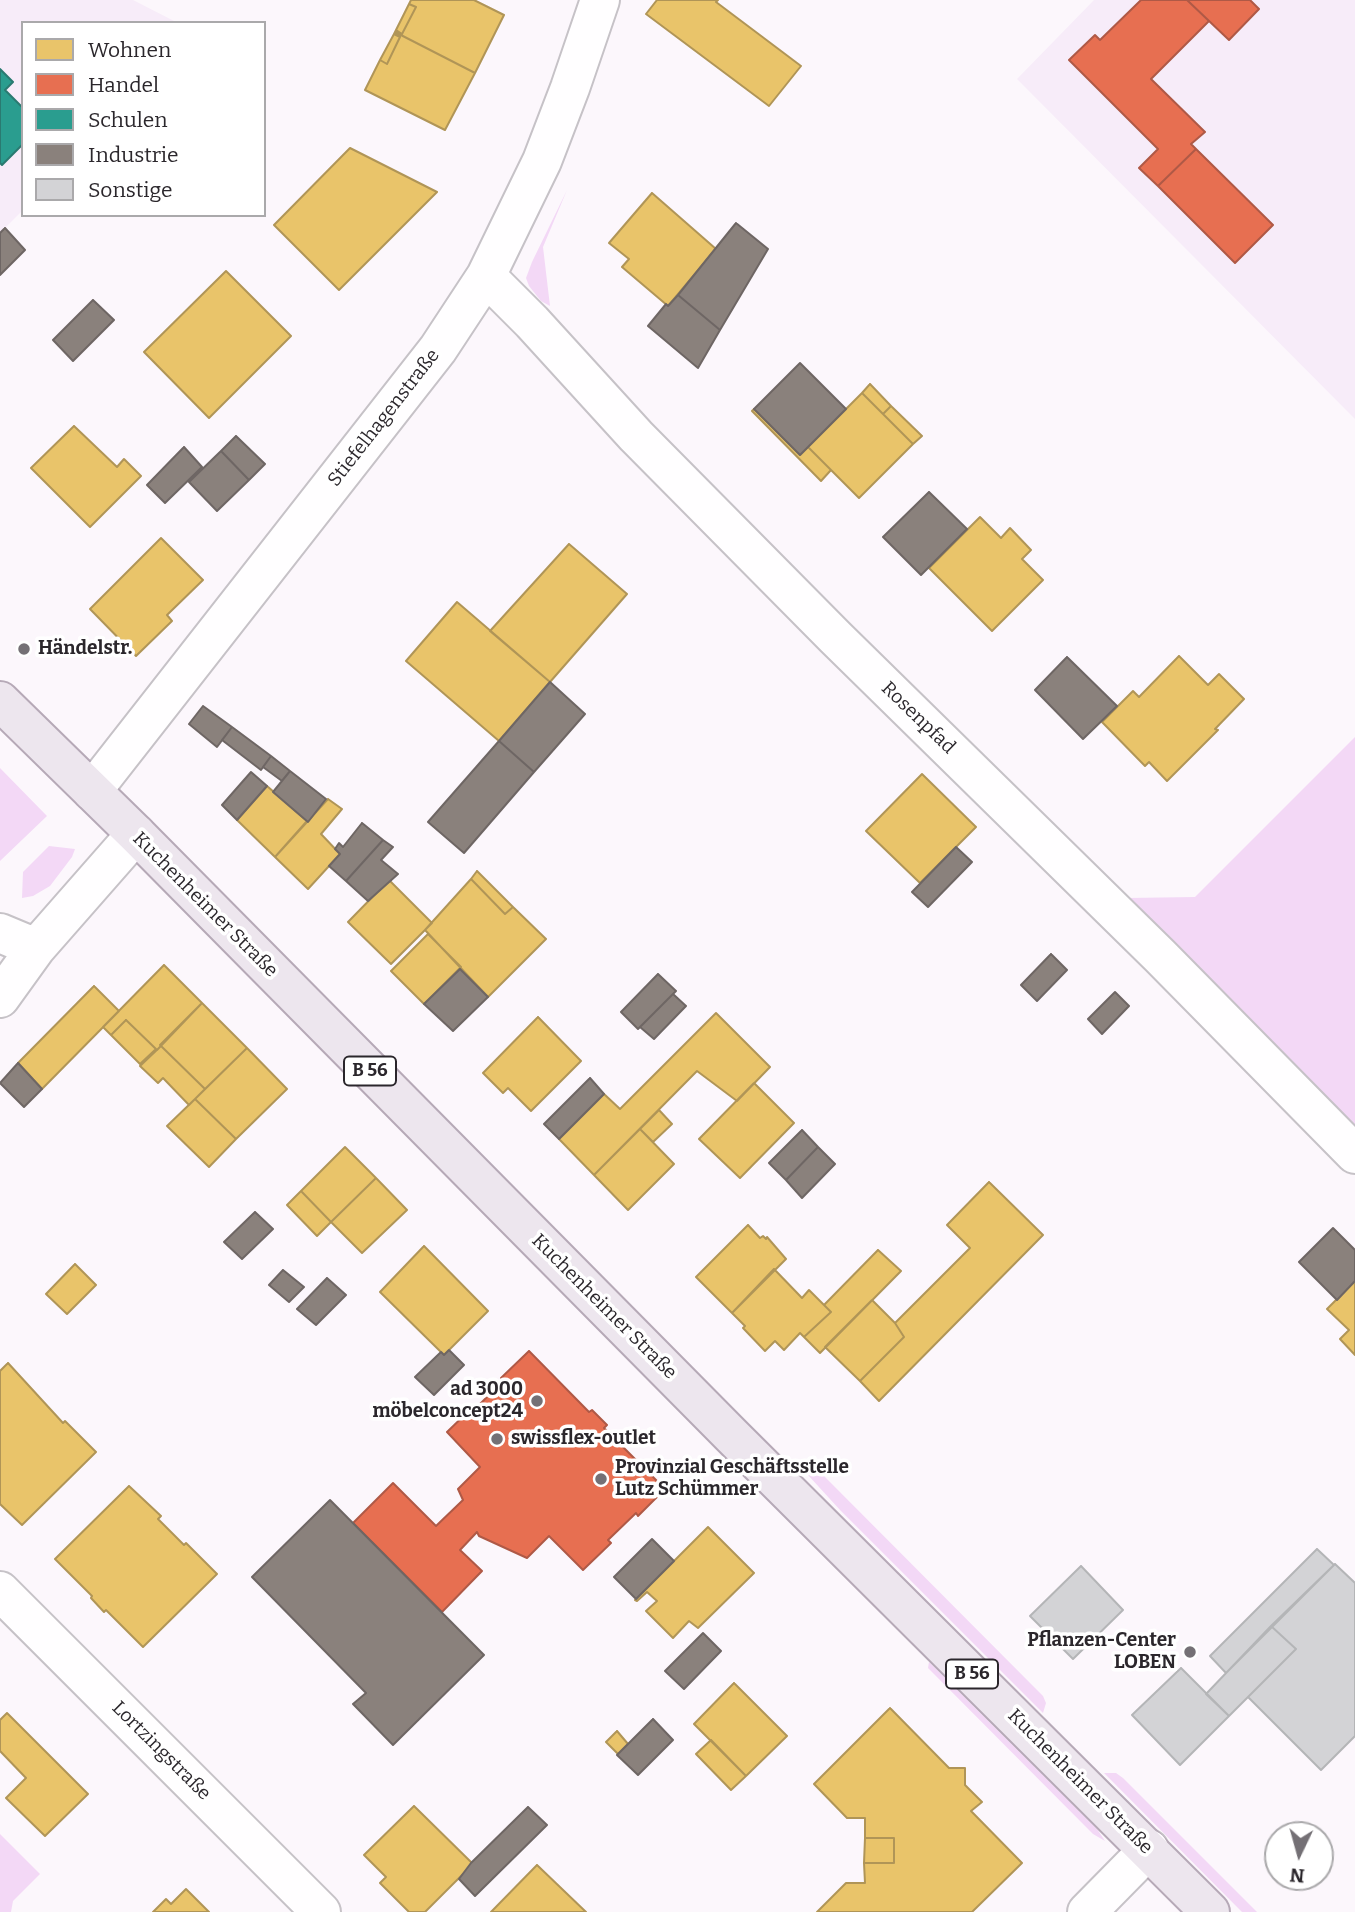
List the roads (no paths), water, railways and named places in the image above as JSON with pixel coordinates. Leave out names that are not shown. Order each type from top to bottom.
[{"type":"main road","name":"Kuchenheimer Straße","points":[[0,701],[1210,1912]]},
{"type":"street","name":"Stiefelhagenstraße","points":[[92,791],[438,349],[486,276],[542,161],[600,0]]},
{"type":"street","name":"Rosenpfad","points":[[486,276],[636,436],[835,637],[1160,956],[1355,1154]]},
{"type":"street","points":[[0,998],[36,948],[135,834]]},
{"type":"street","points":[[0,933],[36,948]]},
{"type":"street","name":"Lortzingstraße","points":[[0,1591],[321,1912]]},
{"type":"street","points":[[1087,1912],[1149,1849]]},
{"type":"place","name":"Händelstr.","points":[[24,649]]},
{"type":"place","name":"ad 3000 möbelconcept24","points":[[537,1401]]},
{"type":"place","name":"swissflex-outlet","points":[[497,1439]]},
{"type":"place","name":"Provinzial Geschäftsstelle Lutz Schümmer","points":[[601,1479]]},
{"type":"place","name":"Pflanzen-Center LOBEN","points":[[1190,1652]]}]
